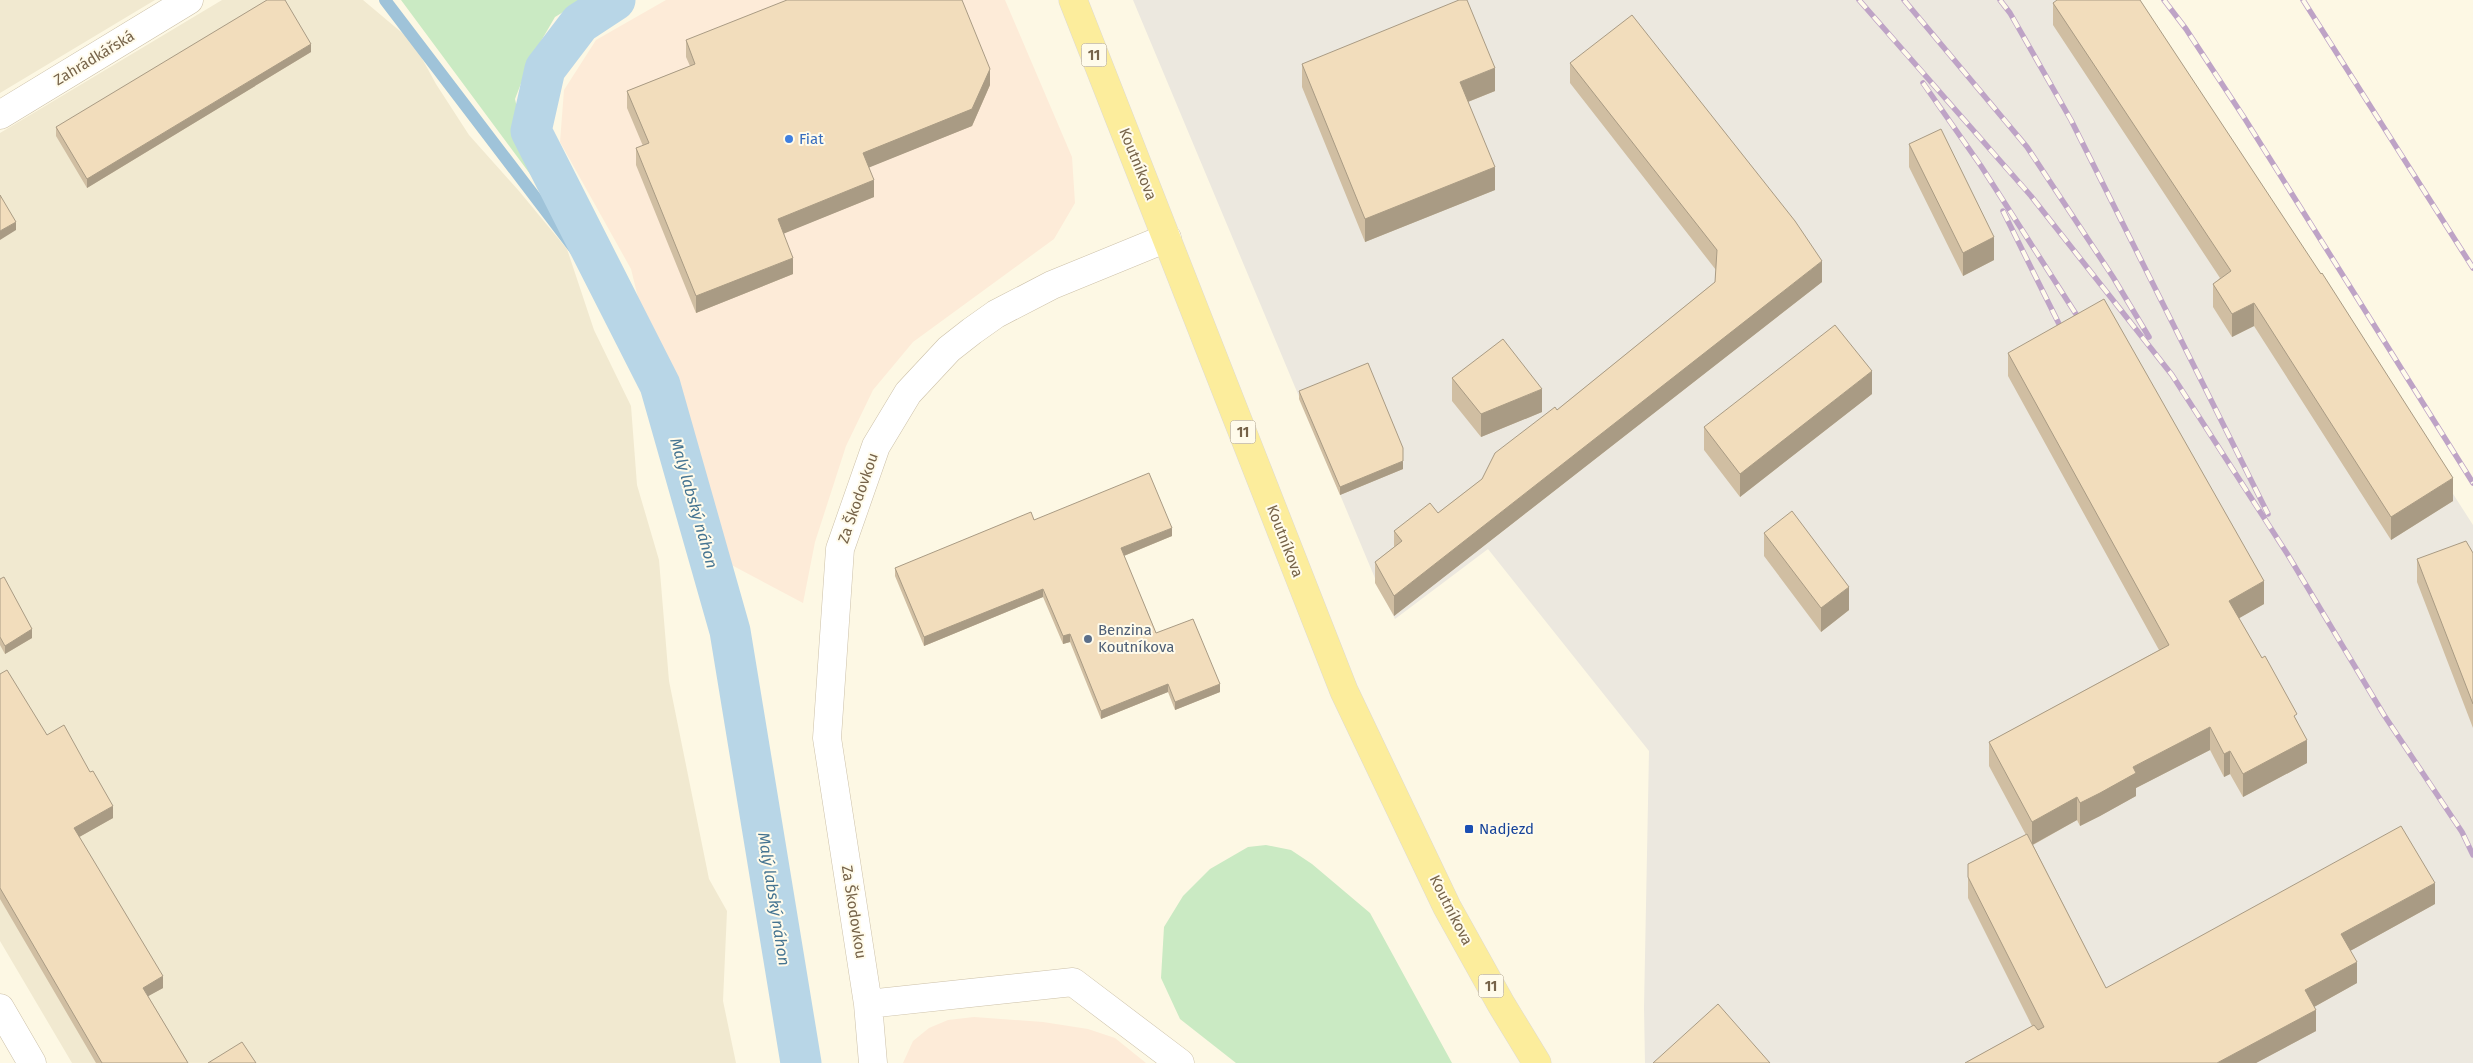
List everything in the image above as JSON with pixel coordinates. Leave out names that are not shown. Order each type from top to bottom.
[{"type":"main road","name":"Koutníkova","points":[[1072,0],[1344,690],[1447,907],[1501,1004],[1537,1063]]},
{"type":"street","name":"Zahrádkářská","points":[[0,115],[189,0]]},
{"type":"street","name":"Za Škodovkou","points":[[873,1063],[868,1004],[827,738],[840,549],[876,446],[908,393],[949,349],[972,331],[996,314],[1052,285],[1167,238]]},
{"type":"street","points":[[868,1004],[1073,982],[1180,1063]]},
{"type":"street","points":[[0,1008],[32,1063]]},
{"type":"shaded area","points":[[0,0],[155,0],[0,93]]},
{"type":"shaded area","points":[[222,0],[363,0],[413,42],[436,84],[469,135],[567,249],[594,330],[631,406],[637,485],[659,560],[669,681],[709,879],[727,911],[723,1001],[736,1063],[72,1063],[0,941],[0,133]]},
{"type":"shaded area","points":[[666,0],[1005,0],[1072,157],[1075,203],[1054,239],[913,342],[873,390],[846,446],[815,542],[803,603],[707,552],[690,509],[631,269],[560,142],[564,90],[596,40]]},
{"type":"shaded area","points":[[1133,0],[2134,0],[2149,20],[2473,525],[2473,1063],[1645,1063],[1644,1008],[1649,751],[1488,549],[1395,619],[1377,583]]},
{"type":"shaded area","points":[[974,1017],[1043,1022],[1088,1029],[1115,1038],[1146,1063],[903,1063],[913,1041],[929,1028],[948,1020]]},
{"type":"green space","points":[[401,0],[583,0],[555,17],[530,60],[515,99],[533,178]]},
{"type":"green space","points":[[1266,845],[1291,850],[1312,864],[1370,913],[1452,1063],[1236,1063],[1180,1019],[1161,978],[1164,927],[1183,896],[1210,869],[1248,847]]},
{"type":"building","points":[[267,0],[285,0],[311,44],[87,179],[56,127]]},
{"type":"building","name":"Fiat","points":[[787,0],[962,0],[990,69],[972,109],[863,153],[874,180],[778,219],[793,258],[696,296],[636,148],[649,143],[627,91],[695,64],[686,40]]},
{"type":"building","points":[[1459,0],[1467,0],[1495,68],[1460,82],[1495,167],[1365,219],[1302,64]]},
{"type":"building","points":[[2057,0],[2140,0],[2322,273],[2453,478],[2391,517],[2254,303],[2232,314],[2213,284],[2231,271],[2053,3]]},
{"type":"building","points":[[1632,15],[1795,221],[1822,261],[1394,596],[1375,562],[1402,541],[1394,531],[1430,503],[1438,513],[1482,479],[1495,453],[1555,407],[1557,410],[1715,282],[1717,250],[1570,63]]},
{"type":"building","points":[[1941,129],[1994,237],[1963,253],[1909,144]]},
{"type":"building","points":[[0,195],[16,222],[0,231]]},
{"type":"building","points":[[2104,299],[2264,581],[2229,601],[2262,658],[2265,656],[2297,714],[2294,716],[2307,740],[2243,774],[2230,751],[2224,754],[2210,727],[2133,767],[2136,773],[2100,793],[2080,803],[2077,797],[2032,822],[1989,742],[2169,645],[2008,353]]},
{"type":"building","points":[[1835,325],[1872,371],[1740,474],[1704,427]]},
{"type":"building","points":[[1503,339],[1542,389],[1481,414],[1452,378]]},
{"type":"building","points":[[1368,363],[1403,448],[1403,461],[1340,487],[1299,391]]},
{"type":"building","points":[[1149,473],[1172,528],[1121,548],[1156,633],[1193,619],[1220,684],[1175,702],[1168,684],[1101,711],[1070,634],[1063,636],[1043,589],[924,637],[895,568],[1031,512],[1034,520]]},
{"type":"building","points":[[1792,511],[1849,587],[1821,608],[1764,533]]},
{"type":"building","points":[[2466,541],[2473,553],[2473,704],[2417,559]]},
{"type":"building","points":[[4,577],[32,629],[5,646],[0,637],[0,579]]},
{"type":"building","points":[[7,670],[47,735],[64,725],[90,772],[93,771],[113,806],[74,828],[163,976],[143,988],[188,1063],[102,1063],[0,888],[0,674]]},
{"type":"building","points":[[2401,826],[2435,883],[2341,934],[2357,962],[2305,990],[2316,1010],[2217,1063],[1965,1063],[2034,1025],[2038,1030],[2044,1027],[1968,877],[1968,864],[2027,834],[2106,988]]},
{"type":"building","points":[[1718,1004],[1770,1063],[1653,1063]]},
{"type":"building","points":[[242,1042],[256,1063],[208,1063]]},
{"type":"waterway","points":[[385,0],[625,315]]},
{"type":"waterway","name":"Malý labský náhon","points":[[615,0],[580,23],[545,69],[531,131],[660,385],[730,631],[801,1063]]},
{"type":"railway","points":[[1859,0],[2031,196],[2172,375],[2288,555],[2384,715],[2462,832],[2473,855]]},
{"type":"railway","points":[[1904,0],[2027,147],[2113,277],[2149,337]]},
{"type":"railway","points":[[2000,0],[2010,13],[2071,120],[2268,514]]},
{"type":"railway","points":[[2164,0],[2186,29],[2245,119],[2473,483]]},
{"type":"railway","points":[[2303,0],[2473,268]]},
{"type":"railway","points":[[1923,83],[1981,166],[2083,325]]},
{"type":"railway","points":[[2003,211],[2065,336]]},
{"type":"place","name":"Fiat","points":[[789,139]]},
{"type":"place","name":"Benzina Koutníkova","points":[[1088,639]]},
{"type":"place","name":"Nadjezd","points":[[1469,829]]}]
